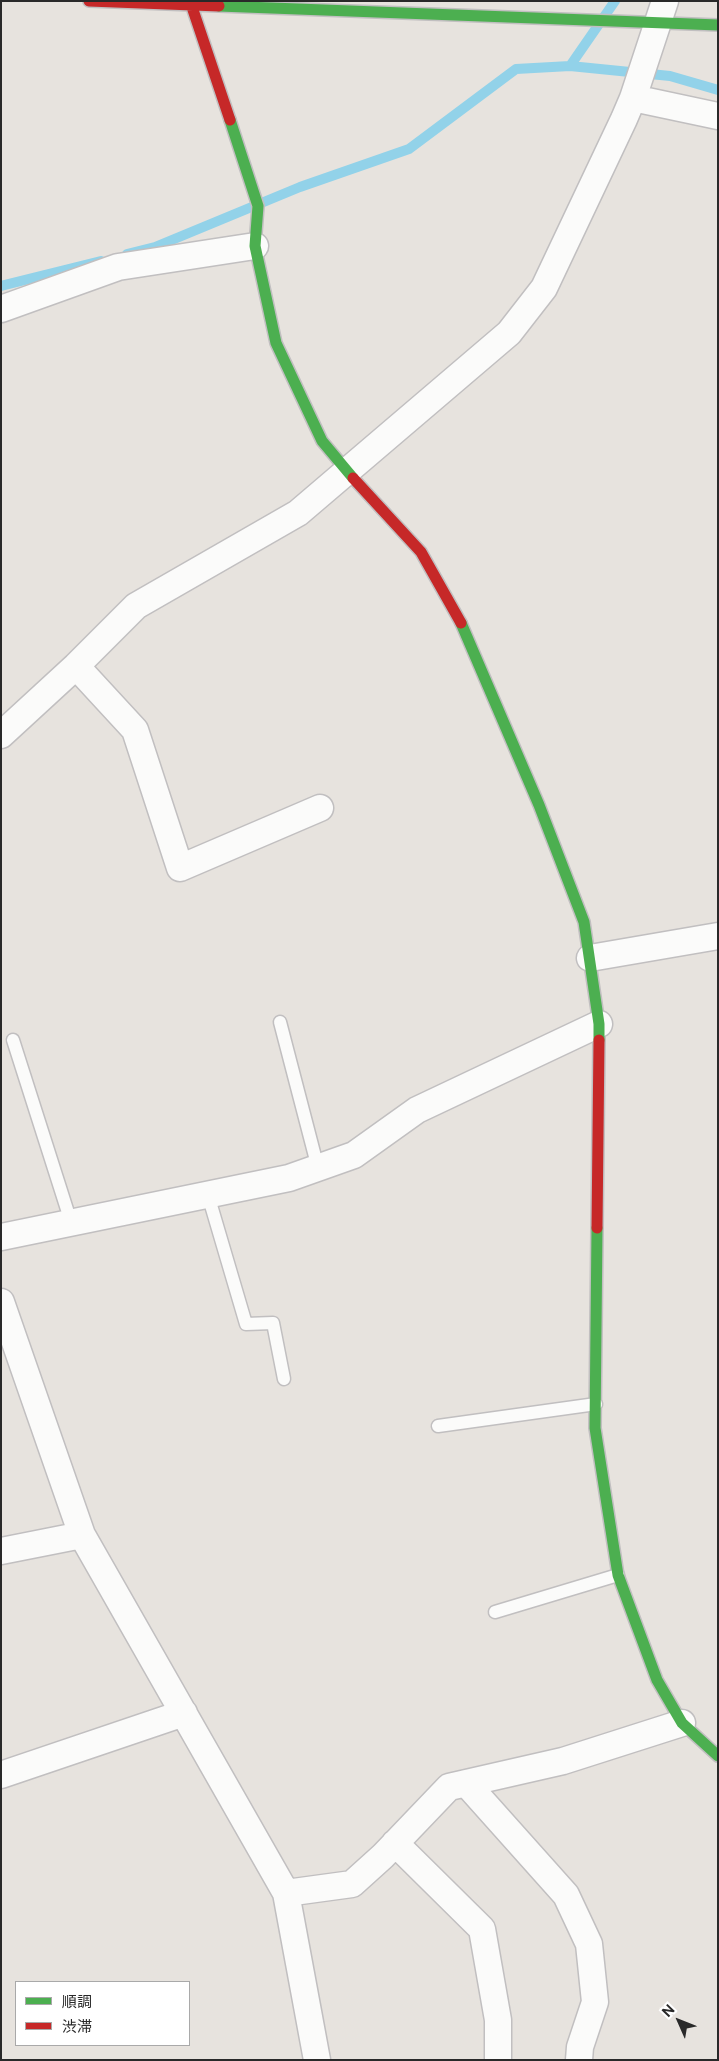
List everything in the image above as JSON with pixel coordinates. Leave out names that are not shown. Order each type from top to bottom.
[{"type":"street","points":[[90,1],[662,12],[718,25]]},
{"type":"street","points":[[191,4],[258,206],[255,246],[276,342],[322,441],[346,471],[422,552],[458,618],[539,805],[584,922],[600,1024],[596,1428],[618,1575],[657,1680],[682,1723],[718,1756]]},
{"type":"street","points":[[1,735],[76,666],[136,606],[298,513],[510,333],[544,288],[633,98],[662,12]]},
{"type":"street","points":[[633,98],[718,116]]},
{"type":"street","points":[[1,309],[118,267],[255,246]]},
{"type":"street","points":[[76,666],[135,730],[180,868],[320,808]]},
{"type":"street","points":[[590,958],[718,936]]},
{"type":"street","points":[[1,1237],[289,1178],[318,1168],[354,1155],[416,1110],[600,1024]]},
{"type":"street","points":[[1,1302],[82,1535],[286,1893],[318,2060]]},
{"type":"street","points":[[1,1551],[82,1535]]},
{"type":"street","points":[[1,1775],[184,1713]]},
{"type":"street","points":[[286,1893],[352,1884],[395,1844],[449,1787],[563,1761],[682,1723]]},
{"type":"street","points":[[466,1783],[566,1895],[590,1944],[595,2002],[580,2047],[579,2060]]},
{"type":"street","points":[[395,1844],[482,1929],[498,2020],[498,2060]]},
{"type":"lane","points":[[280,1022],[318,1168]]},
{"type":"lane","points":[[13,1040],[71,1222]]},
{"type":"lane","points":[[208,1195],[246,1324],[273,1323],[284,1379]]},
{"type":"lane","points":[[438,1426],[596,1404]]},
{"type":"lane","points":[[495,1612],[618,1575]]},
{"type":"waterway","points":[[570,66],[615,1]]},
{"type":"waterway","points":[[127,254],[155,247],[300,187],[409,149],[516,69],[570,66],[670,76],[718,90]]},
{"type":"waterway","points":[[1,286],[101,261]]},
{"type":"traffic: fast","points":[[219,6],[718,25]]},
{"type":"traffic: fast","points":[[230,120],[258,206],[255,246],[276,343],[322,441],[353,478]]},
{"type":"traffic: fast","points":[[461,623],[539,805],[584,922],[599,1024],[599,1040]]},
{"type":"traffic: fast","points":[[597,1228],[595,1428],[618,1575],[657,1680],[682,1723],[718,1756]]},
{"type":"traffic: jam","points":[[89,1],[219,6]]},
{"type":"traffic: jam","points":[[190,1],[230,120]]},
{"type":"traffic: jam","points":[[353,478],[421,552],[461,623]]},
{"type":"traffic: jam","points":[[597,1228],[599,1040]]}]
